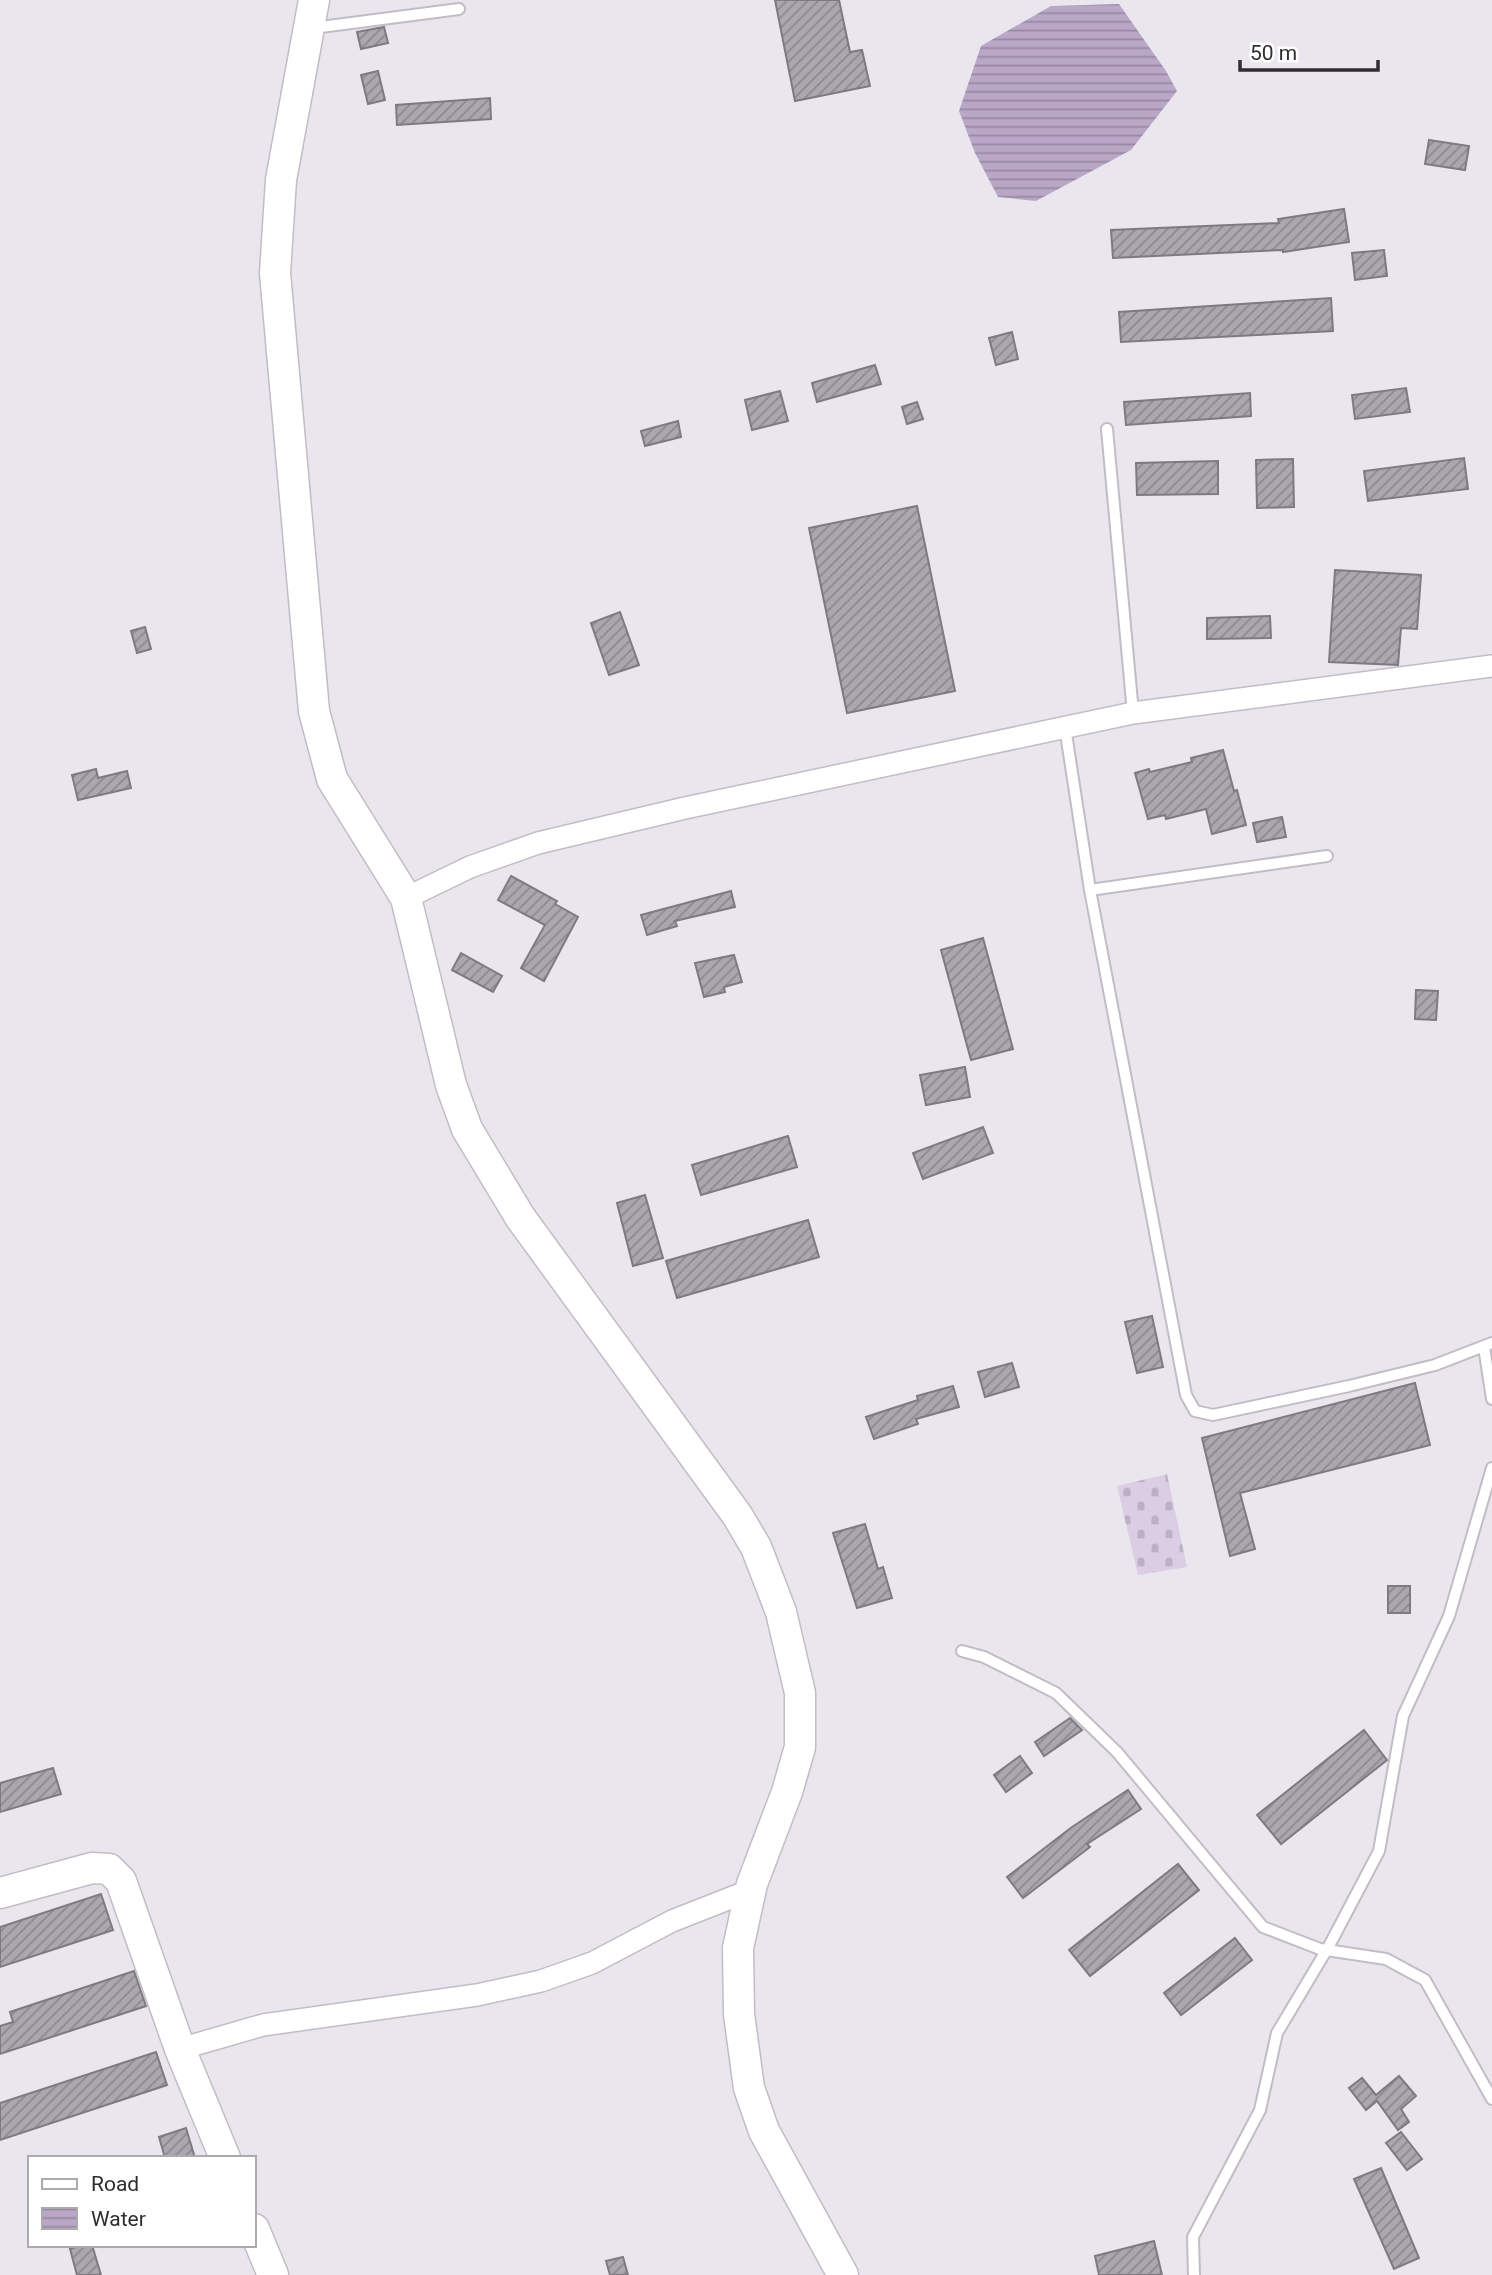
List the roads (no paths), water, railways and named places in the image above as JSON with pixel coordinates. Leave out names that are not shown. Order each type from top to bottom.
[{"type":"main road","points":[[312,14],[281,180],[275,273],[314,711],[332,779],[406,898],[451,1085],[467,1129],[520,1217],[737,1515],[755,1548],[781,1612],[800,1693],[800,1747],[787,1792],[751,1889],[738,1948],[739,2014],[749,2088],[764,2131],[843,2275]]},
{"type":"main road","points":[[0,1893],[92,1868],[108,1869],[121,1881],[180,2049],[224,2156]]},
{"type":"main road","points":[[256,2234],[273,2275]]},
{"type":"street","points":[[406,898],[470,867],[538,843],[685,808],[1133,713],[1492,666]]},
{"type":"street","points":[[180,2049],[262,2025],[477,1995],[541,1981],[592,1963],[672,1921],[751,1889]]},
{"type":"lane","points":[[312,14],[459,9]]},
{"type":"lane","points":[[1107,429],[1133,713]]},
{"type":"lane","points":[[1065,727],[1090,890],[1185,1395],[1195,1411],[1213,1415],[1349,1386],[1435,1365],[1488,1345],[1492,1399]]},
{"type":"lane","points":[[1090,890],[1326,856]]},
{"type":"lane","points":[[1194,2275],[1193,2237],[1260,2110],[1277,2033],[1326,1950],[1379,1851],[1403,1716],[1449,1616],[1492,1468]]},
{"type":"lane","points":[[962,1651],[984,1657],[1056,1693],[1117,1752],[1263,1927],[1326,1950],[1386,1959],[1425,1980],[1492,2099]]},
{"type":"water","points":[[1119,4],[1177,91],[1131,150],[1036,201],[998,197],[975,153],[959,111],[981,46],[1051,6]]}]
